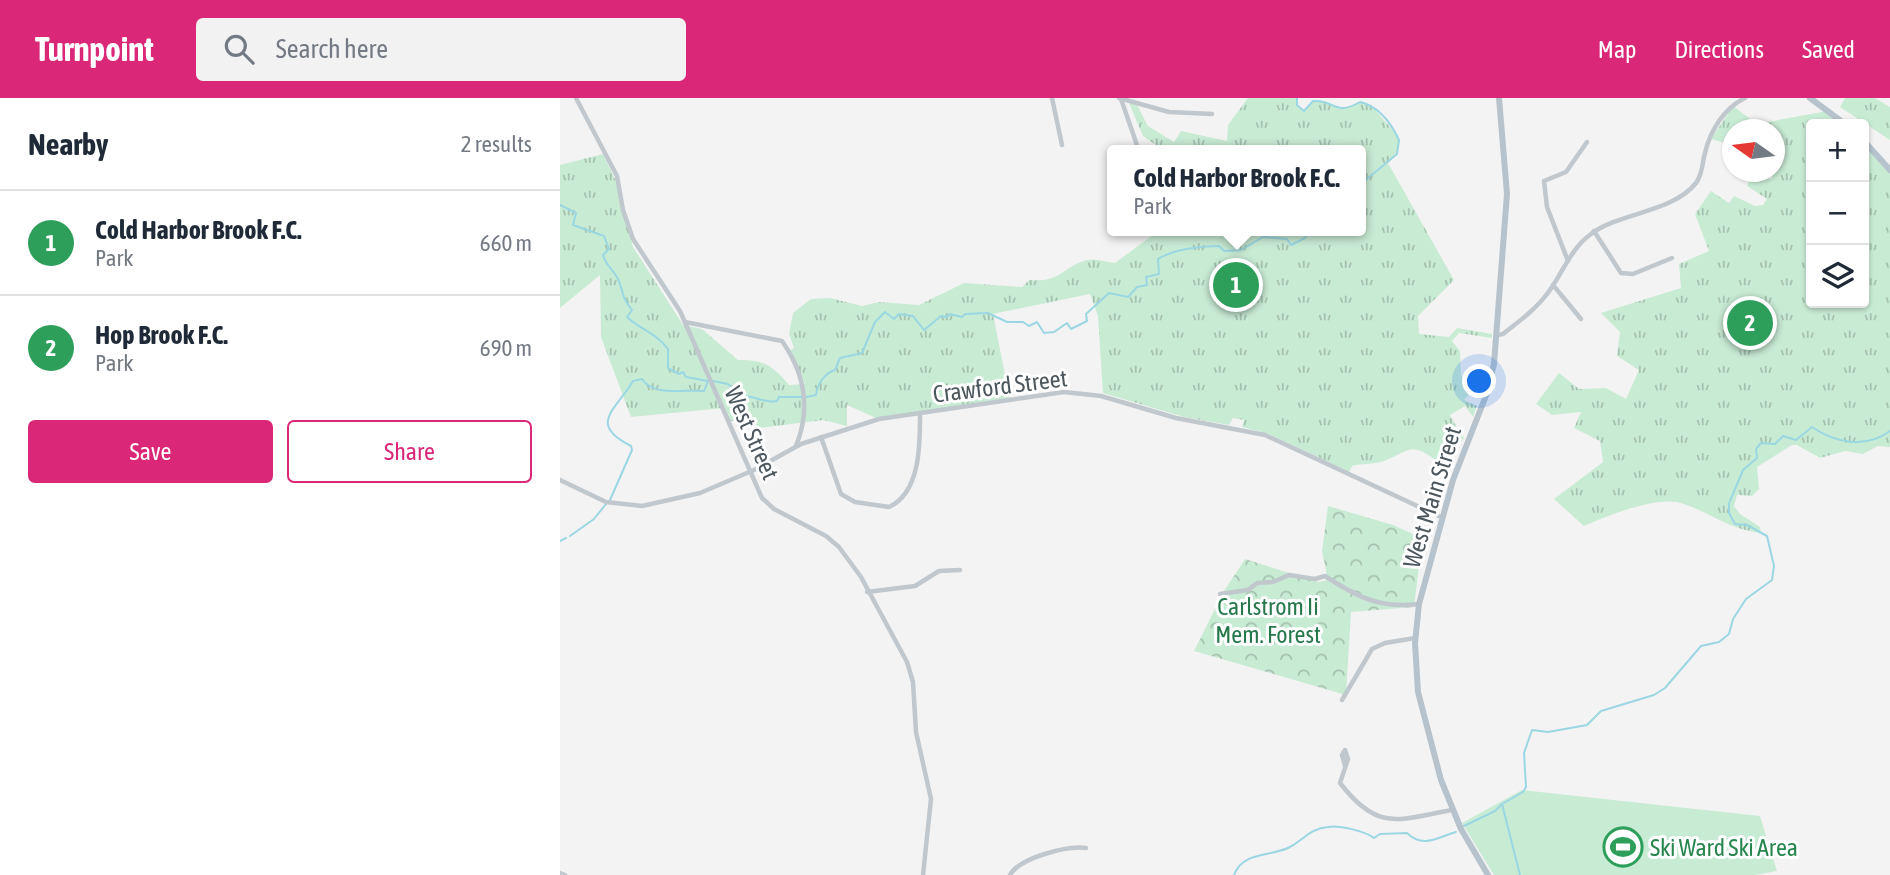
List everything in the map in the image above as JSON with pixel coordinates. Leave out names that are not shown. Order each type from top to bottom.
[{"type":"main road","name":"West Main Street","points":[[1488,875],[1452,810],[1441,780],[1418,692],[1415,638],[1419,604],[1459,462],[1491,380],[1497,335],[1507,194],[1499,98]]},
{"type":"main road","points":[[1810,98],[1838,119]]},
{"type":"main road","points":[[1869,147],[1890,170]]},
{"type":"street","name":"West Street","points":[[576,98],[617,176],[623,210],[633,239],[685,322],[750,472],[768,504],[837,544],[905,659],[914,682],[916,732],[931,799],[923,875]]},
{"type":"street","points":[[1052,98],[1062,145]]},
{"type":"street","points":[[1120,98],[1169,112],[1212,114]]},
{"type":"street","points":[[1120,98],[1137,145]]},
{"type":"street","points":[[1497,335],[1503,334],[1535,308],[1568,261],[1594,231],[1674,200],[1692,187],[1702,172],[1704,154],[1716,127],[1726,112],[1745,98]]},
{"type":"street","points":[[1568,261],[1547,207],[1544,181],[1566,172],[1587,142]]},
{"type":"street","points":[[1594,231],[1621,273],[1633,274],[1672,258]]},
{"type":"street","points":[[1553,285],[1581,319]]},
{"type":"street","points":[[685,322],[782,341],[799,370],[804,392],[802,427],[795,447]]},
{"type":"street","name":"Crawford Street","points":[[560,480],[602,501],[638,506],[694,495],[750,472],[795,447],[883,418],[1014,402],[1054,392],[1101,396],[1185,420],[1265,435],[1443,518]]},
{"type":"street","points":[[821,437],[841,494],[855,502],[889,507],[898,501],[918,465],[920,413]]},
{"type":"street","points":[[867,592],[915,586],[939,571],[960,570]]},
{"type":"street","points":[[1220,594],[1248,590],[1257,583],[1273,582],[1289,575],[1315,579],[1325,576],[1347,590],[1387,606],[1419,604]]},
{"type":"street","points":[[1342,700],[1371,649],[1415,638]]},
{"type":"street","points":[[1345,766],[1339,783],[1358,805],[1387,820],[1452,810]]},
{"type":"street","points":[[1010,875],[1017,865],[1027,860],[1086,848]]},
{"type":"street","points":[[560,873],[565,875]]},
{"type":"green space","points":[[1248,98],[1297,98],[1297,105],[1303,110],[1313,101],[1326,102],[1340,108],[1360,102],[1371,105],[1396,134],[1397,150],[1388,163],[1454,280],[1418,316],[1419,334],[1449,337],[1457,328],[1492,334],[1492,338],[1459,333],[1452,341],[1460,351],[1461,376],[1474,378],[1474,389],[1464,400],[1477,406],[1473,417],[1465,406],[1450,415],[1456,426],[1453,433],[1464,437],[1461,443],[1456,441],[1438,462],[1422,451],[1411,450],[1380,462],[1352,466],[1349,472],[1269,434],[1242,427],[1244,420],[1233,418],[1229,425],[1184,417],[1103,393],[1098,316],[1090,294],[993,314],[1010,400],[876,418],[847,405],[847,426],[823,420],[761,428],[748,420],[730,421],[724,408],[631,417],[601,337],[600,275],[560,308],[560,165],[603,154],[617,183],[633,247],[683,325],[702,329],[738,360],[767,365],[789,385],[805,384],[789,351],[794,348],[789,334],[793,313],[811,299],[830,298],[862,306],[879,302],[919,305],[964,283],[1022,287],[1029,280],[1055,277],[1087,260],[1115,263],[1151,236],[1366,236],[1366,145],[1156,145],[1143,136],[1129,103],[1137,105],[1148,126],[1174,142],[1181,131],[1227,141],[1228,125]]},
{"type":"green space","points":[[1845,98],[1875,98],[1890,107],[1890,140],[1869,126],[1869,119],[1858,119],[1840,107]]},
{"type":"green space","points":[[1733,106],[1750,119],[1724,119]]},
{"type":"green space","points":[[1827,111],[1837,119],[1806,119],[1806,308],[1869,308],[1869,150],[1890,171],[1890,447],[1878,446],[1863,454],[1845,451],[1820,458],[1797,445],[1792,445],[1757,467],[1759,489],[1752,496],[1737,495],[1734,506],[1740,514],[1760,527],[1761,533],[1739,528],[1684,504],[1673,502],[1647,504],[1584,526],[1554,499],[1603,462],[1600,441],[1574,428],[1581,412],[1552,415],[1536,404],[1559,373],[1579,389],[1606,388],[1626,399],[1639,370],[1617,356],[1620,332],[1601,313],[1681,288],[1679,264],[1709,251],[1695,214],[1711,191],[1729,203],[1734,196],[1755,206],[1763,205],[1767,199],[1747,186],[1749,182],[1785,182],[1784,119]]},
{"type":"green space","points":[[1722,122],[1722,142],[1711,139]]},
{"type":"green space","name":"Carlstrom Ii Mem. Forest","points":[[1328,506],[1393,525],[1426,540],[1420,557],[1414,607],[1351,612],[1346,695],[1194,651],[1224,591],[1245,559],[1318,582],[1328,580],[1322,551]]},
{"type":"green space","name":"Ski Ward Ski Area","points":[[1522,790],[1760,816],[1777,871],[1755,875],[1494,875],[1462,823]]},
{"type":"waterway","points":[[1297,98],[1297,105],[1304,111],[1313,101],[1326,102],[1340,108],[1360,102],[1373,107],[1388,122],[1399,140],[1397,154],[1366,180]]},
{"type":"waterway","points":[[560,205],[576,213],[573,225],[604,236],[609,249],[603,255],[604,259],[618,279],[624,298],[632,310],[627,317],[668,349],[668,368],[679,374],[683,372],[686,377],[708,381],[704,391],[662,390],[647,385],[642,379],[633,381],[609,416],[610,431],[631,446],[632,450],[610,500]]},
{"type":"waterway","points":[[806,397],[816,395],[820,383],[835,370],[840,358],[862,353],[875,322],[885,312],[894,319],[899,314],[913,316],[924,330],[941,316],[947,317],[950,314],[962,317],[965,314],[988,313],[1007,322],[1023,322],[1029,326],[1037,322],[1044,333],[1054,332],[1067,323],[1071,329],[1087,321],[1086,314],[1109,293],[1128,297],[1137,287],[1147,285],[1146,277],[1159,274],[1158,259],[1164,256],[1180,250],[1204,247],[1219,246],[1224,251],[1241,250],[1263,237],[1287,239],[1291,245],[1306,236]]},
{"type":"waterway","points":[[713,381],[728,384],[742,396],[767,401],[777,401],[779,397],[803,397]]},
{"type":"waterway","points":[[1730,501],[1743,470],[1757,458],[1756,449],[1761,443],[1775,444],[1783,436],[1796,440],[1812,427],[1831,437],[1851,442],[1871,440],[1890,431]]},
{"type":"waterway","points":[[1520,875],[1502,804],[1523,792],[1526,787],[1524,753],[1532,730],[1548,732],[1587,725],[1601,711],[1654,695],[1665,688],[1701,646],[1719,642],[1729,634],[1733,619],[1746,599],[1772,580],[1774,566],[1767,536],[1747,525],[1735,524],[1729,513],[1729,503]]},
{"type":"waterway","points":[[570,536],[594,519],[606,504]]},
{"type":"waterway","points":[[560,541],[566,538]]},
{"type":"waterway","points":[[1464,826],[1495,811],[1502,804]]},
{"type":"waterway","points":[[1234,875],[1238,867],[1251,858],[1283,850],[1322,828],[1345,828],[1374,838],[1380,834],[1407,833],[1413,838],[1425,841],[1456,832]]},
{"type":"place","name":"Cold Harbor Brook F.C.","points":[[1236,285]]},
{"type":"place","name":"Hop Brook F.C.","points":[[1750,323]]},
{"type":"place","name":"Ski Ward Ski Area","points":[[1623,847]]}]
